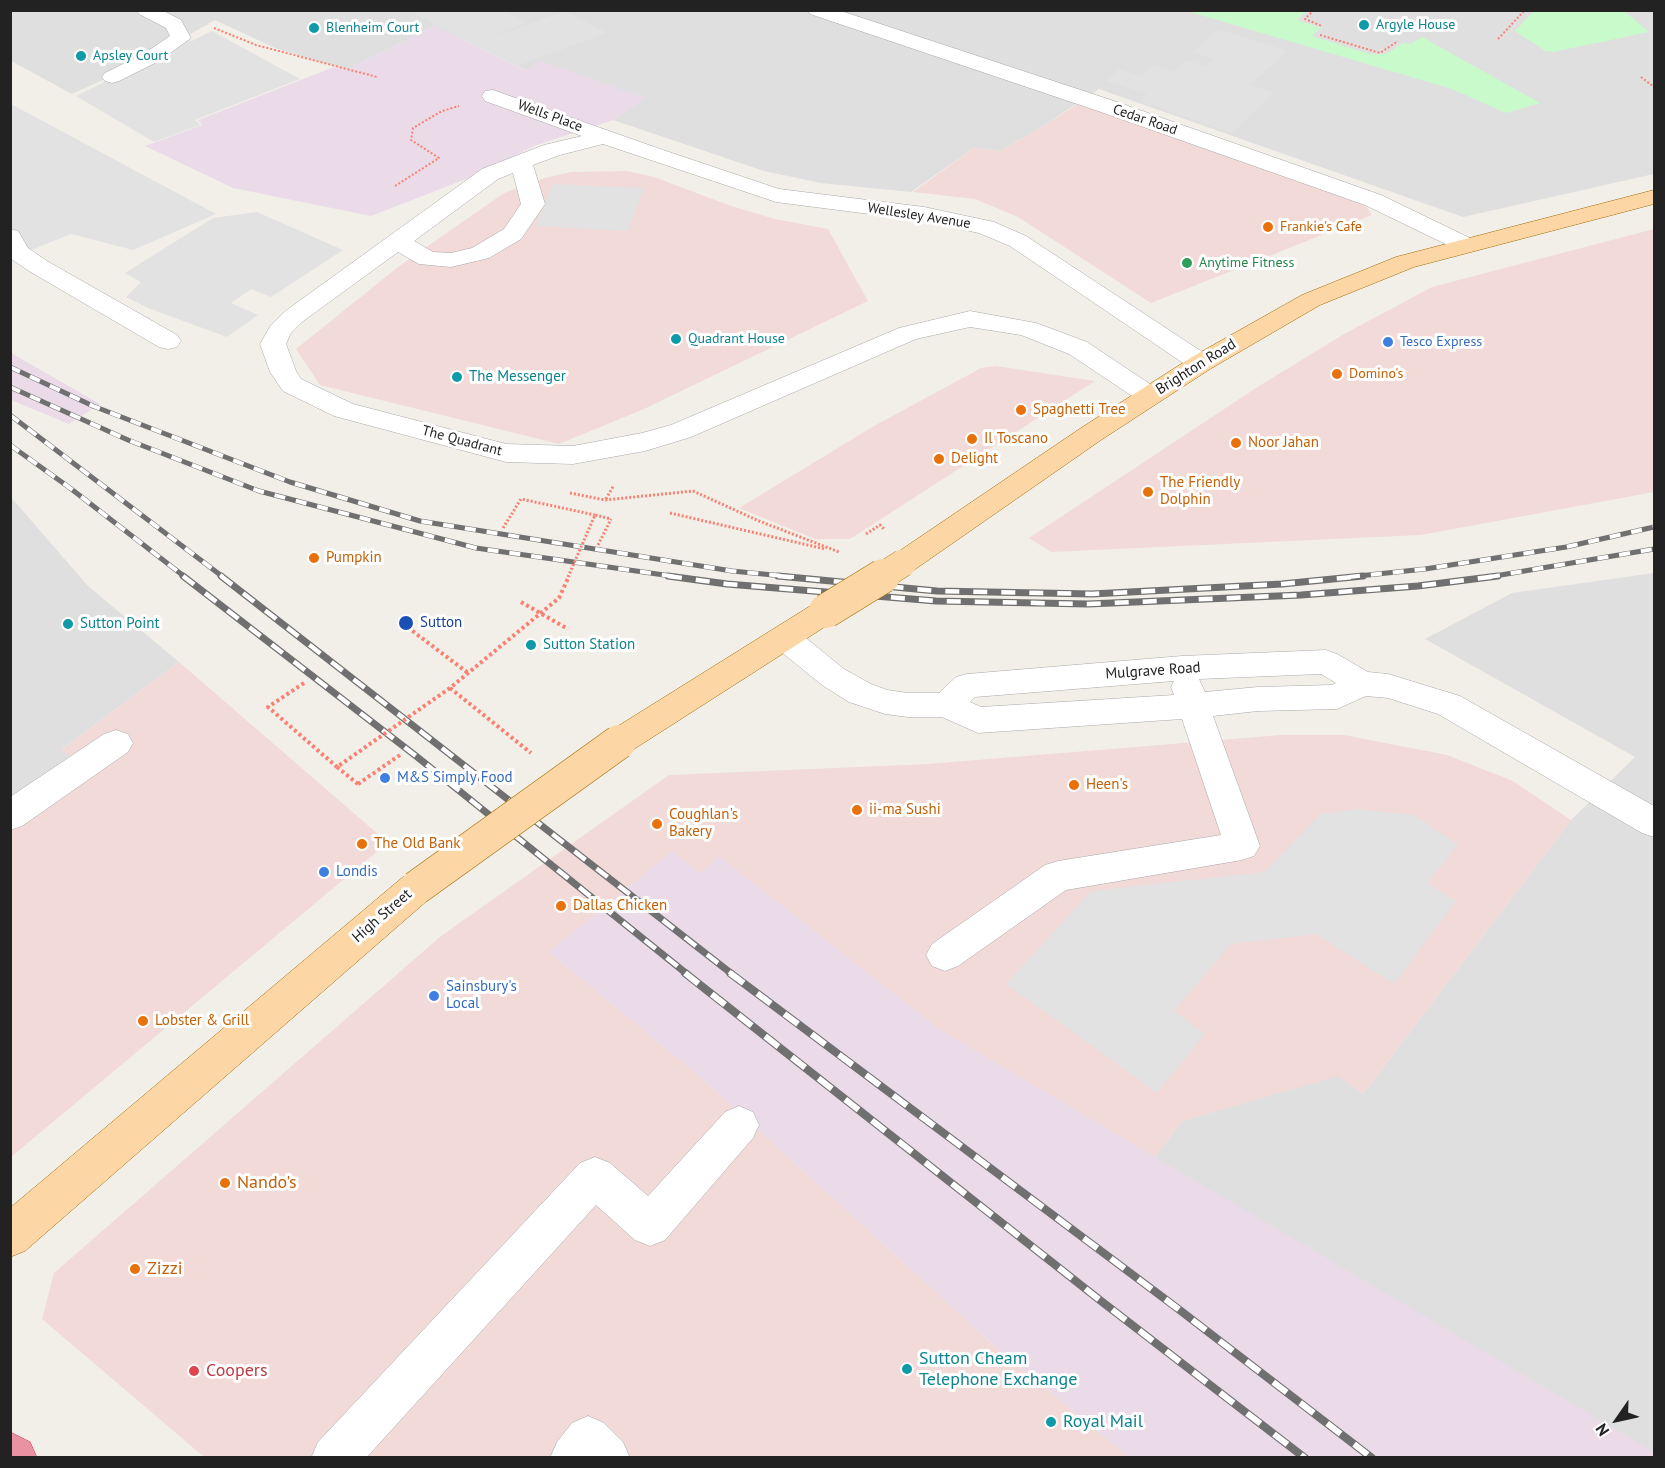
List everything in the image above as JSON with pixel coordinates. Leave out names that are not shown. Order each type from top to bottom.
[{"type":"main road","name":"Brighton Road","points":[[785,638],[903,563],[1200,363],[1311,300],[1405,262],[1654,197]]},
{"type":"main road","name":"High Street","points":[[10,1236],[416,888],[619,742],[785,638]]},
{"type":"street","points":[[112,77],[152,57],[181,38],[174,24],[146,10]]},
{"type":"street","name":"Cedar Road","points":[[817,10],[1106,106],[1373,200],[1466,245]]},
{"type":"street","name":"Wells Place","points":[[493,96],[608,136]]},
{"type":"street","name":"The Quadrant","points":[[608,136],[521,161],[490,174],[293,317],[280,330],[273,344],[283,372],[292,385],[344,410],[506,453],[573,455],[645,442],[716,418],[908,333],[970,319],[1027,328],[1078,348],[1150,396]]},
{"type":"street","name":"Wellesley Avenue","points":[[608,136],[655,155],[776,195],[924,214],[986,226],[1018,241],[1200,363]]},
{"type":"street","points":[[399,242],[428,260],[451,260],[480,253],[513,234],[533,204],[521,161]]},
{"type":"street","points":[[10,236],[18,252],[38,266],[168,341]]},
{"type":"street","points":[[785,638],[833,677],[860,693],[885,702],[908,705],[946,705],[978,720],[1194,706],[1258,699],[1337,697],[1362,683]]},
{"type":"street","name":"Mulgrave Road","points":[[946,705],[967,686],[1182,668],[1326,662],[1362,683],[1388,686],[1449,705],[1654,823]]},
{"type":"street","points":[[945,955],[1058,876],[1242,846],[1182,668]]},
{"type":"street","points":[[10,816],[116,743]]},
{"type":"street","points":[[334,1458],[595,1177],[650,1225],[739,1125]]},
{"type":"street","points":[[573,1458],[588,1439],[607,1458]]},
{"type":"path","points":[[1314,10],[1305,19],[1322,26]]},
{"type":"path","points":[[1498,39],[1525,10]]},
{"type":"path","points":[[181,38],[211,26],[256,45],[377,77]]},
{"type":"path","points":[[1320,35],[1380,53],[1398,41]]},
{"type":"path","points":[[1641,78],[1654,87]]},
{"type":"path","points":[[395,186],[439,158],[411,140],[413,128],[442,111],[493,96]]},
{"type":"path","points":[[605,500],[618,477]]},
{"type":"path","points":[[503,528],[521,499],[611,519],[598,544]]},
{"type":"path","points":[[670,513],[839,552],[876,580]]},
{"type":"path","points":[[337,767],[450,688],[559,598],[596,515]]},
{"type":"path","points":[[521,603],[568,629],[540,614]]},
{"type":"path","points":[[398,620],[468,673]]},
{"type":"path","points":[[304,683],[268,707],[358,784],[400,755]]},
{"type":"path","points":[[450,688],[498,725]]},
{"type":"shaded area","points":[[10,11],[1654,11],[1654,174],[1463,217],[1099,89],[1037,130],[1000,151],[974,148],[911,192],[821,183],[764,171],[613,120],[644,98],[525,70],[435,26],[346,70],[275,48],[215,20],[138,64],[72,94],[11,61]]},
{"type":"shaded area","points":[[410,11],[505,11],[527,22],[489,38],[565,11],[607,33],[516,66]]},
{"type":"shaded area","points":[[435,26],[524,70],[540,61],[645,98],[613,120],[534,146],[479,174],[371,216],[233,188],[145,146],[202,125],[198,120],[334,67],[346,70]]},
{"type":"shaded area","points":[[1218,29],[1288,51],[1250,85],[1274,93],[1232,133],[1140,101],[1147,94],[1106,81],[1119,69],[1140,76],[1154,64],[1173,71],[1187,60],[1206,67],[1213,59],[1193,52]]},
{"type":"shaded area","points":[[212,31],[300,79],[195,120],[200,125],[154,142],[76,96],[160,54],[181,38],[192,41]]},
{"type":"shaded area","points":[[1081,102],[1365,205],[1372,215],[1151,303],[1018,217],[975,199],[913,192],[974,148],[1000,151]]},
{"type":"shaded area","points":[[11,104],[216,214],[133,250],[71,234],[11,258]]},
{"type":"shaded area","points":[[627,171],[654,177],[731,206],[775,219],[828,229],[868,301],[644,409],[559,444],[320,385],[296,349],[398,267],[504,193],[545,178],[571,172]]},
{"type":"shaded area","points":[[553,184],[644,188],[628,231],[536,226]]},
{"type":"shaded area","points":[[257,212],[343,250],[271,297],[251,289],[231,303],[258,315],[227,337],[148,308],[126,297],[141,282],[125,273],[213,218]]},
{"type":"shaded area","points":[[1654,229],[1654,492],[1421,535],[1051,552],[1029,538],[1259,386],[1344,334],[1432,287]]},
{"type":"shaded area","points":[[11,353],[100,404],[69,424],[11,400]]},
{"type":"shaded area","points":[[996,366],[1095,381],[850,539],[815,539],[739,508],[874,426],[981,368]]},
{"type":"shaded area","name":"Sutton Point","points":[[10,496],[88,586],[179,662],[62,749],[72,758],[10,799]]},
{"type":"shaded area","points":[[1654,573],[1654,1457],[1141,1176],[1182,1121],[1338,1075],[1363,1094],[1571,820],[1635,757],[1425,639],[1512,593]]},
{"type":"shaded area","points":[[179,662],[378,834],[379,850],[11,1157],[11,799],[72,758],[61,750]]},
{"type":"shaded area","points":[[1281,735],[1344,735],[1447,755],[1513,781],[1571,820],[1363,1094],[1338,1076],[1182,1121],[1141,1176],[700,874],[549,952],[706,1082],[1001,1352],[1129,1457],[204,1457],[42,1319],[54,1273],[441,936],[669,775],[928,764]]},
{"type":"shaded area","points":[[1358,809],[1414,815],[1458,845],[1427,883],[1456,901],[1394,984],[1316,934],[1231,944],[1174,1011],[1205,1034],[1157,1093],[1006,984],[1091,891],[1264,872],[1321,814]]},
{"type":"shaded area","points":[[672,851],[700,874],[719,856],[939,1029],[1654,1452],[1654,1457],[1129,1457],[1001,1352],[706,1082],[549,952]]},
{"type":"green space","points":[[1623,10],[1649,32],[1553,52],[1545,51],[1515,31],[1534,11]]},
{"type":"green space","points":[[1187,11],[1307,11],[1297,20],[1321,28],[1312,36],[1370,54],[1386,54],[1403,43],[1411,44],[1422,37],[1540,103],[1506,113],[1452,89]]},
{"type":"railway","points":[[10,367],[93,406],[290,482],[420,521],[732,571],[794,577]]},
{"type":"railway","points":[[10,387],[128,440],[259,491],[476,548],[678,577]]},
{"type":"railway","points":[[10,415],[223,577]]},
{"type":"railway","points":[[10,445],[70,488],[185,577]]},
{"type":"railway","points":[[1349,577],[1425,569],[1566,547],[1654,527]]},
{"type":"railway","points":[[1489,577],[1654,549]]},
{"type":"railway","points":[[183,576],[416,756],[687,974]]},
{"type":"railway","points":[[221,576],[732,974]]},
{"type":"railway","points":[[668,576],[727,584],[936,601],[1088,604],[1301,595],[1418,586],[1498,576]]},
{"type":"railway","points":[[778,576],[937,591],[1092,594],[1282,584],[1363,576]]},
{"type":"railway","points":[[685,973],[1101,1301],[1305,1458]]},
{"type":"railway","points":[[730,973],[1177,1308],[1372,1458]]},
{"type":"place","name":"Argyle House","points":[[1364,25]]},
{"type":"place","name":"Blenheim Court","points":[[314,28]]},
{"type":"place","name":"Apsley Court","points":[[81,56]]},
{"type":"place","name":"Frankie's Cafe","points":[[1268,227]]},
{"type":"place","name":"Anytime Fitness","points":[[1187,263]]},
{"type":"place","name":"Quadrant House","points":[[676,339]]},
{"type":"place","name":"Tesco Express","points":[[1388,342]]},
{"type":"place","name":"Domino's","points":[[1337,374]]},
{"type":"place","name":"The Messenger","points":[[457,377]]},
{"type":"place","name":"Spaghetti Tree","points":[[1021,410]]},
{"type":"place","name":"Il Toscano","points":[[972,439]]},
{"type":"place","name":"Noor Jahan","points":[[1236,443]]},
{"type":"place","name":"Delight","points":[[939,459]]},
{"type":"place","name":"The Friendly Dolphin","points":[[1148,492]]},
{"type":"place","name":"Pumpkin","points":[[314,558]]},
{"type":"place","name":"Sutton","points":[[406,623]]},
{"type":"place","name":"Sutton Point","points":[[68,624]]},
{"type":"place","name":"Sutton Station","points":[[531,645]]},
{"type":"place","name":"M&S Simply Food","points":[[385,778]]},
{"type":"place","name":"Heen's","points":[[1074,785]]},
{"type":"place","name":"ii-ma Sushi","points":[[857,810]]},
{"type":"place","name":"Coughlan's Bakery","points":[[657,824]]},
{"type":"place","name":"The Old Bank","points":[[362,844]]},
{"type":"place","name":"Londis","points":[[324,872]]},
{"type":"place","name":"Dallas Chicken","points":[[561,906]]},
{"type":"place","name":"Sainsbury's Local","points":[[434,996]]},
{"type":"place","name":"Lobster & Grill","points":[[143,1021]]},
{"type":"place","name":"Nando's","points":[[225,1183]]},
{"type":"place","name":"Zizzi","points":[[135,1269]]},
{"type":"place","name":"Sutton Cheam Telephone Exchange","points":[[907,1369]]},
{"type":"place","name":"Coopers","points":[[194,1371]]},
{"type":"place","name":"Royal Mail","points":[[1051,1422]]}]
